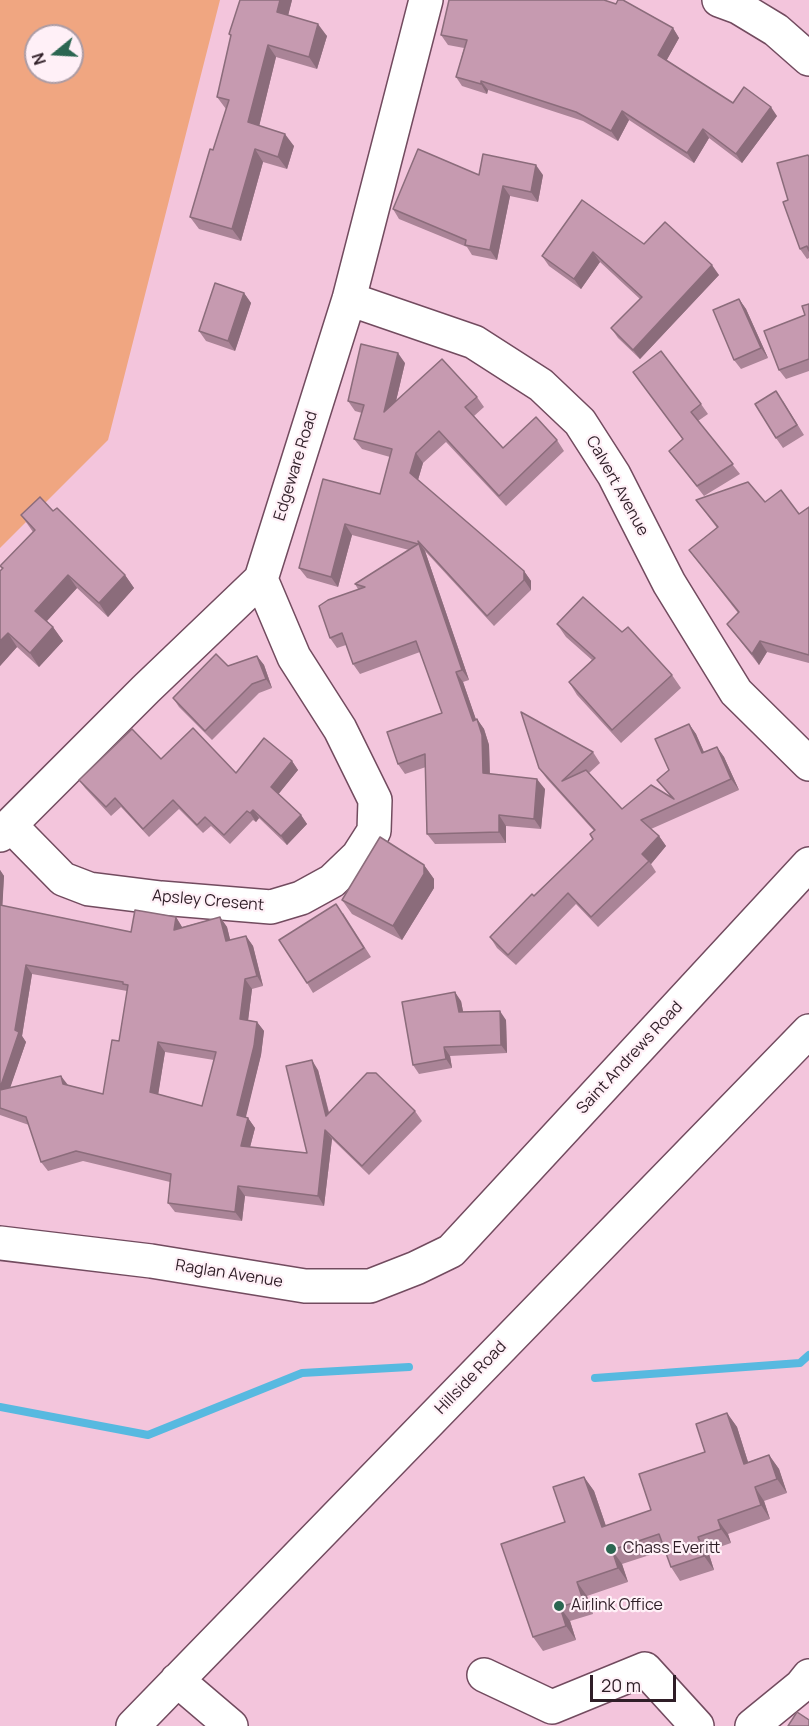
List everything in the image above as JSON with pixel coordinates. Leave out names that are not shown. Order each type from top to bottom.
[{"type":"street","name":"Edgeware Road","points":[[5,830],[146,689],[261,579],[349,299],[426,0]]},
{"type":"street","points":[[719,0],[738,7],[776,30],[809,59]]},
{"type":"street","name":"Calvert Avenue","points":[[349,299],[474,342],[541,385],[580,422],[614,475],[669,583],[736,692],[809,764]]},
{"type":"street","name":"Apsley Cresent","points":[[5,830],[63,879],[89,889],[238,905],[271,907],[302,898],[332,880],[358,856],[374,831],[375,800],[339,729],[294,657],[261,579]]},
{"type":"street","name":"Saint Andrews Road","points":[[451,1251],[809,864]]},
{"type":"street","name":"Hillside Road","points":[[133,1726],[809,1031]]},
{"type":"street","name":"Raglan Avenue","points":[[0,1243],[151,1261],[305,1286],[370,1286],[451,1251]]},
{"type":"street","points":[[484,1675],[552,1707],[645,1669],[697,1726]]},
{"type":"street","points":[[752,1726],[801,1686],[809,1676]]},
{"type":"street","points":[[177,1680],[231,1726]]},
{"type":"shaded area","points":[[0,0],[220,0],[108,440],[0,548]]},
{"type":"building","points":[[240,0],[280,0],[277,12],[318,24],[309,57],[268,45],[248,122],[285,134],[278,157],[255,149],[232,229],[190,217],[210,149],[213,150],[229,100],[217,97],[231,35],[229,34]]},
{"type":"building","points":[[449,0],[604,0],[616,4],[618,0],[623,0],[673,28],[658,55],[733,103],[744,87],[771,107],[736,154],[703,129],[687,153],[622,111],[611,131],[576,112],[481,81],[481,84],[456,77],[467,40],[441,35]]},
{"type":"building","points":[[418,149],[479,175],[483,154],[536,165],[531,192],[503,186],[490,250],[465,245],[466,240],[393,209]]},
{"type":"building","points":[[808,155],[809,251],[807,246],[800,249],[783,202],[788,200],[777,163]]},
{"type":"building","points":[[582,200],[644,244],[665,222],[712,265],[633,350],[611,328],[642,297],[593,252],[574,279],[542,256]]},
{"type":"building","points":[[215,283],[244,293],[228,341],[199,331]]},
{"type":"building","points":[[739,299],[761,348],[734,360],[713,310]]},
{"type":"building","points":[[809,304],[809,359],[779,370],[764,331],[805,315],[802,306]]},
{"type":"building","points":[[361,344],[398,353],[384,412],[442,359],[477,397],[465,407],[503,448],[536,417],[557,440],[499,496],[439,431],[416,453],[410,473],[524,571],[524,580],[487,616],[418,541],[462,670],[456,672],[473,721],[477,719],[482,735],[483,773],[537,779],[534,819],[499,815],[499,832],[427,834],[425,754],[398,764],[387,732],[442,713],[416,641],[353,664],[342,633],[330,638],[319,606],[328,600],[365,587],[355,584],[418,544],[345,524],[331,577],[299,568],[323,479],[380,494],[392,449],[354,439],[364,405],[348,401]]},
{"type":"building","points":[[661,351],[701,404],[691,412],[733,464],[697,486],[669,451],[683,439],[633,372]]},
{"type":"building","points":[[776,391],[797,425],[776,438],[755,404]]},
{"type":"building","points":[[748,482],[765,502],[781,490],[799,514],[809,507],[809,655],[760,641],[752,654],[727,624],[739,612],[689,550],[718,527],[696,500]]},
{"type":"building","points":[[40,497],[53,511],[57,508],[125,575],[99,603],[68,575],[35,611],[53,627],[30,653],[8,633],[0,641],[0,571],[3,568],[0,566],[35,530],[21,515]]},
{"type":"building","points":[[583,597],[622,632],[628,627],[672,675],[612,730],[569,682],[595,658],[557,624]]},
{"type":"building","points":[[216,654],[228,666],[257,656],[266,679],[252,684],[205,731],[173,698]]},
{"type":"building","points":[[521,712],[593,752],[562,781],[586,770],[622,809],[651,785],[674,799],[657,780],[669,770],[655,739],[689,724],[702,753],[717,747],[731,779],[641,820],[659,836],[642,854],[649,861],[591,917],[568,893],[508,955],[490,937],[532,894],[534,896],[593,839],[590,834],[595,830],[539,768]]},
{"type":"building","points":[[193,728],[236,773],[264,738],[292,761],[271,787],[301,815],[281,836],[253,810],[250,813],[247,811],[224,835],[205,817],[197,825],[173,800],[143,829],[115,798],[106,807],[79,780],[132,729],[161,759]]},
{"type":"building","points":[[380,837],[424,865],[424,874],[393,926],[342,900]]},
{"type":"building","points":[[336,904],[364,948],[307,983],[279,940]]},
{"type":"building","points":[[0,905],[131,932],[135,910],[176,917],[174,930],[220,917],[226,941],[246,936],[257,976],[245,979],[240,1019],[257,1022],[254,1046],[237,1115],[248,1118],[241,1146],[307,1153],[286,1066],[312,1060],[326,1116],[367,1073],[376,1073],[415,1111],[362,1166],[325,1130],[318,1196],[238,1186],[235,1212],[168,1203],[171,1174],[76,1151],[41,1162],[26,1117],[0,1108],[0,1090],[61,1076],[63,1084],[103,1094],[112,1040],[119,1041],[128,985],[123,982],[26,965],[15,1030],[19,1032],[0,1088]],"holes":[[[158,1042],[216,1052],[202,1106],[150,1092]]]},
{"type":"building","points":[[455,992],[459,1012],[500,1011],[501,1045],[444,1047],[446,1059],[413,1065],[402,1002]]},
{"type":"building","points":[[727,1413],[744,1464],[769,1455],[777,1479],[755,1487],[761,1505],[718,1520],[721,1529],[698,1537],[704,1556],[671,1567],[659,1534],[612,1550],[618,1568],[577,1582],[583,1600],[560,1607],[566,1626],[533,1637],[501,1544],[565,1522],[553,1487],[584,1477],[602,1527],[651,1510],[639,1474],[705,1452],[696,1424]]},
{"type":"building","points":[[797,1712],[809,1720],[809,1726],[788,1726]]},
{"type":"waterway","points":[[595,1378],[800,1363],[809,1355]]},
{"type":"waterway","points":[[0,1407],[148,1435],[302,1373],[409,1367]]},
{"type":"place","name":"Chass Everitt","points":[[611,1549]]},
{"type":"place","name":"Airlink Office","points":[[559,1606]]}]
